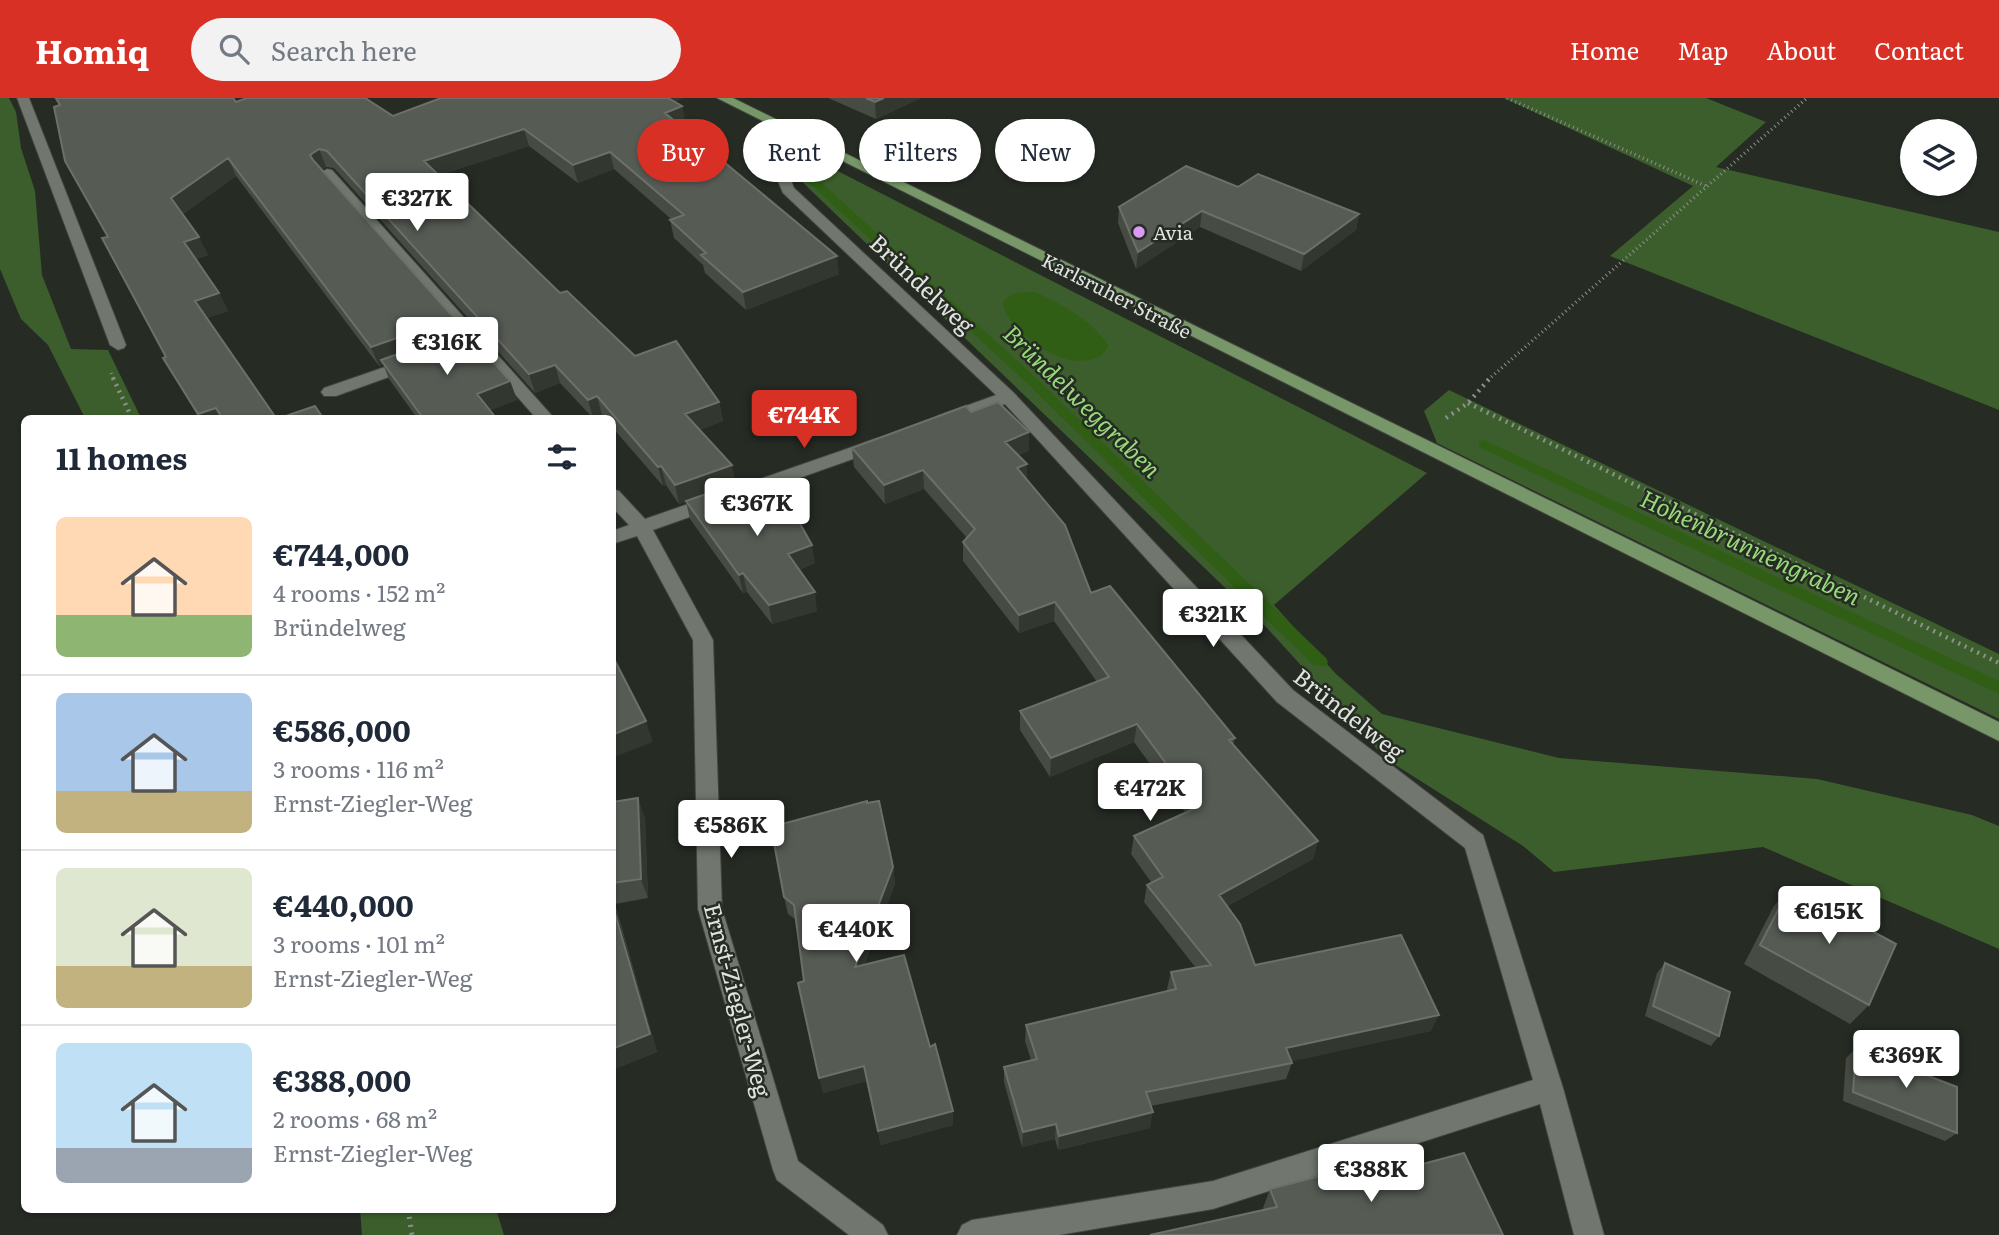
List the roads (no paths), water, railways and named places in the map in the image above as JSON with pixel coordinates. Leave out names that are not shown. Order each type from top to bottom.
[{"type":"main road","name":"Karlsruher Straße","points":[[723,98],[764,119]]},
{"type":"main road","name":"Karlsruher Straße","points":[[845,160],[1999,732]]},
{"type":"street","points":[[23,98],[118,345]]},
{"type":"street","points":[[327,173],[469,342],[542,415]]},
{"type":"street","name":"Bründelweg","points":[[785,182],[788,190],[1008,397],[1285,696],[1475,842],[1549,1088],[1589,1235]]},
{"type":"street","points":[[330,392],[427,357]]},
{"type":"street","points":[[930,425],[1008,397]]},
{"type":"street","points":[[616,537],[891,439]]},
{"type":"street","name":"Ernst-Ziegler-Weg","points":[[616,499],[642,528],[704,640],[710,909],[787,1170],[873,1235]]},
{"type":"street","points":[[972,1235],[1213,1195],[1549,1088]]},
{"type":"waterway","name":"Bründelweggraben","points":[[814,182],[1032,381],[1320,662]]},
{"type":"waterway","name":"Hohenbrunnengraben","points":[[1484,444],[1999,688]]},
{"type":"place","name":"Avia","points":[[1139,232]]}]
